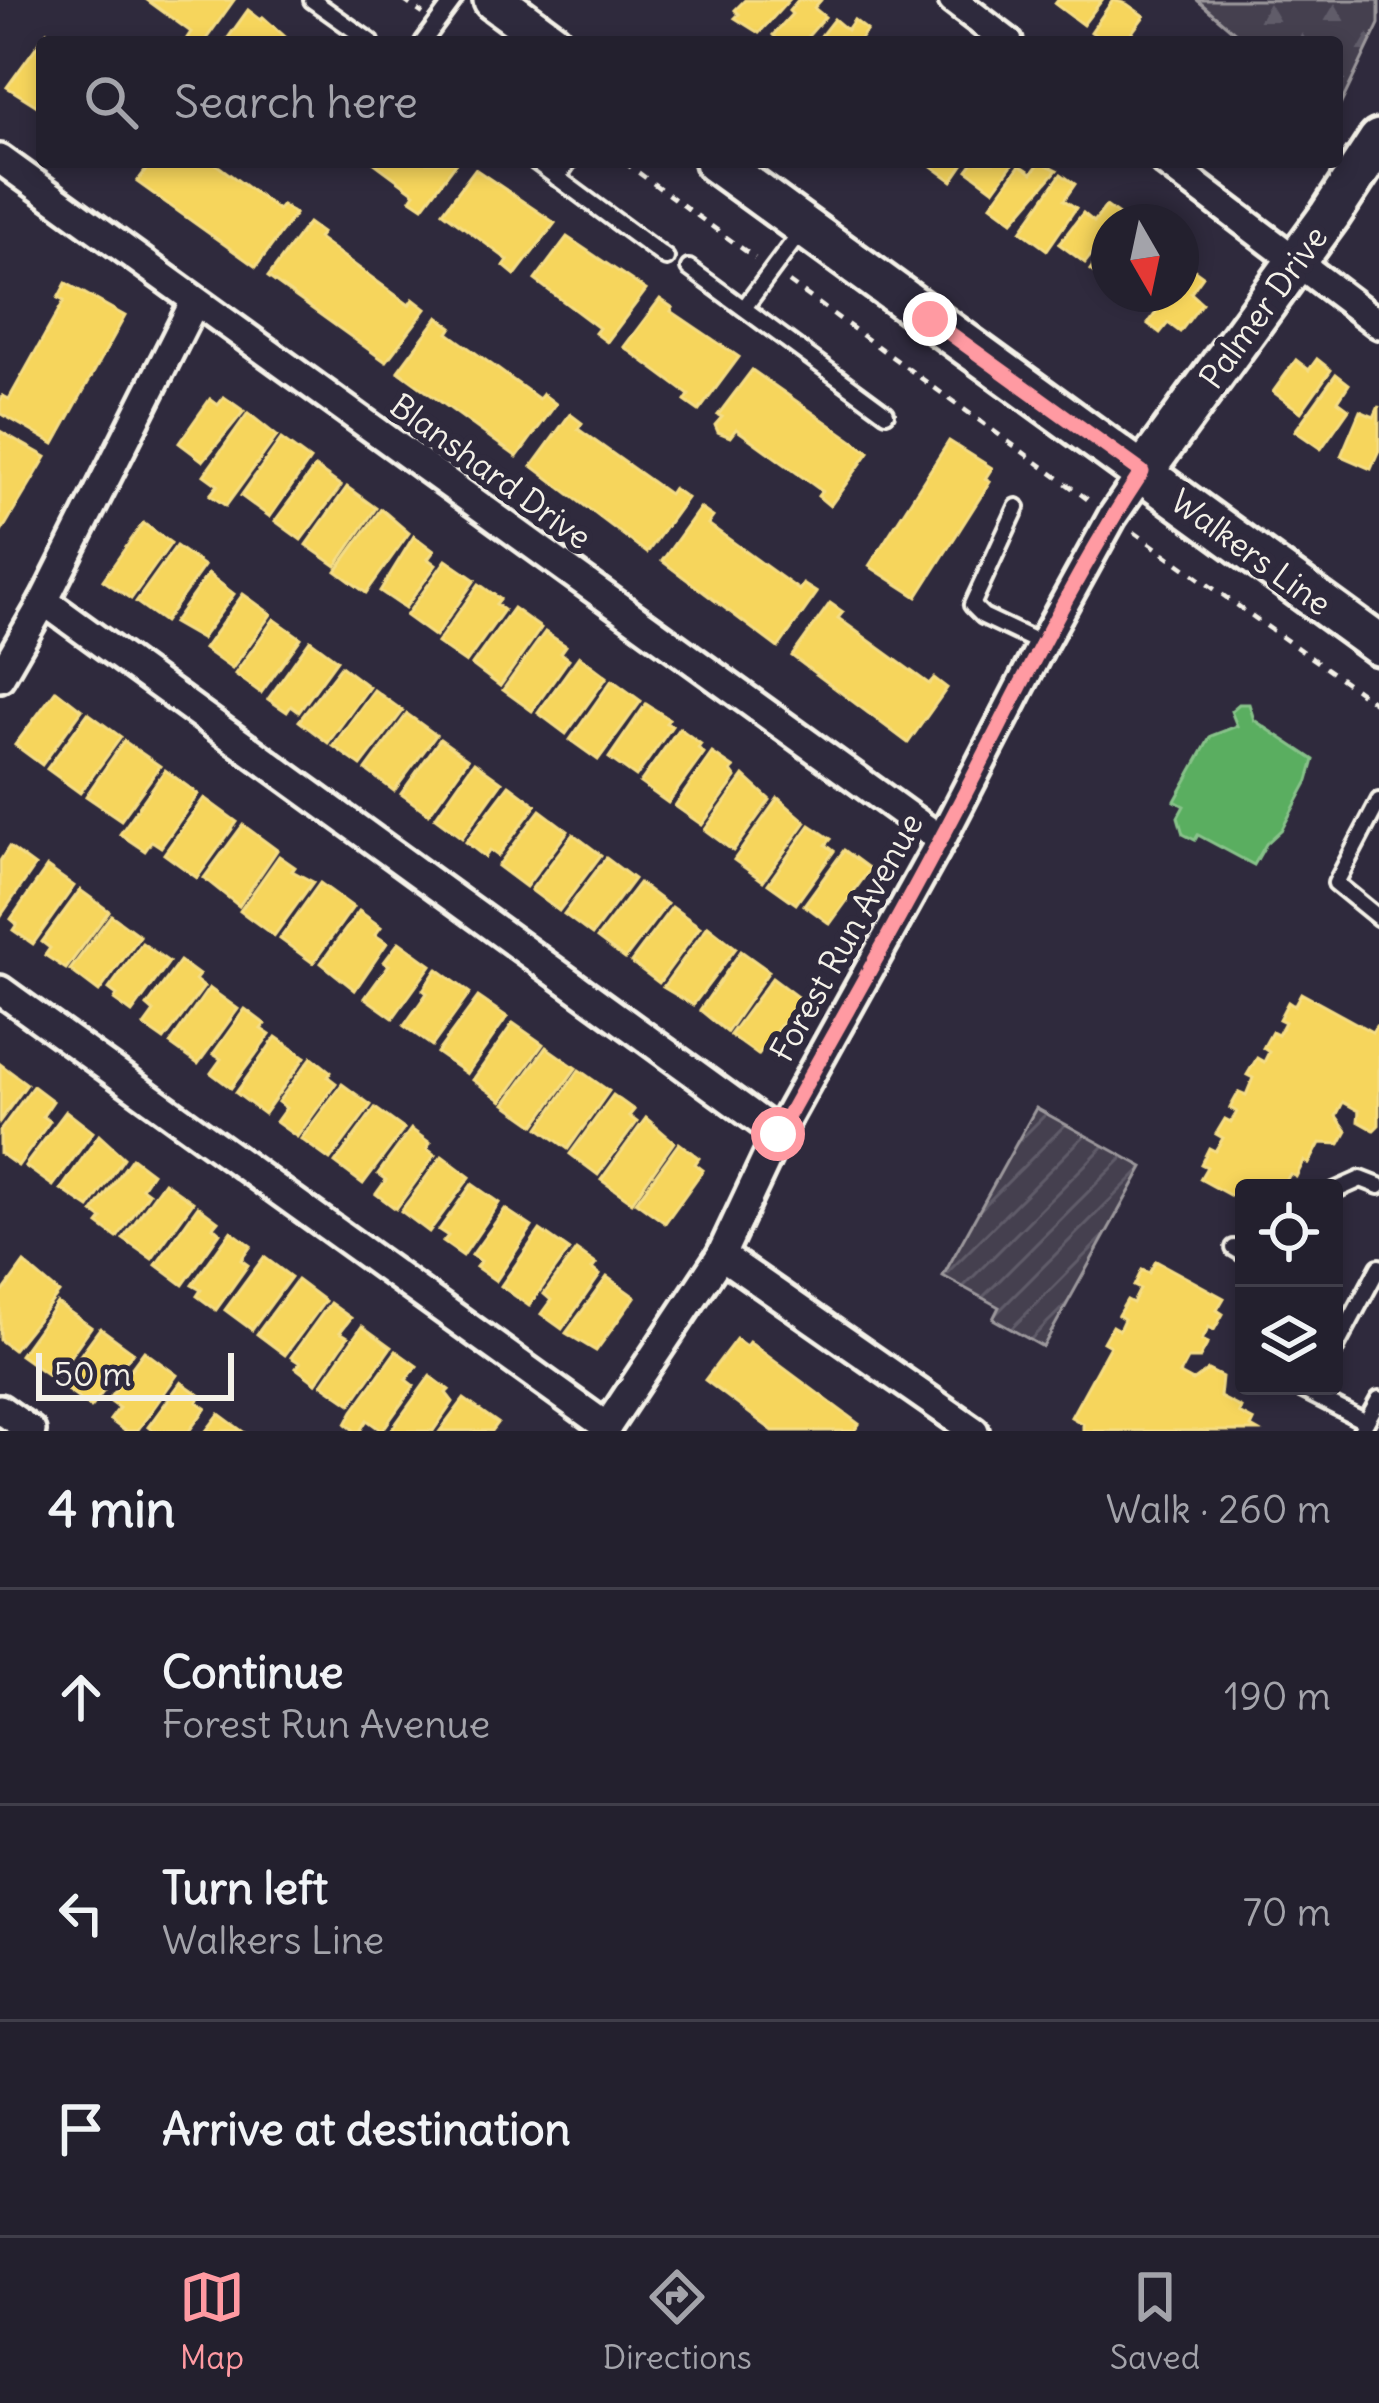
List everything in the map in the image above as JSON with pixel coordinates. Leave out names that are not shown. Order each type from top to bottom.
[{"type":"main road","points":[[494,0],[543,36]]},
{"type":"main road","name":"Palmer Drive","points":[[1142,472],[1379,140]]},
{"type":"main road","name":"Walkers Line","points":[[724,168],[1379,646]]},
{"type":"street","points":[[953,0],[1000,36]]},
{"type":"street","name":"Blanshard Drive","points":[[0,159],[941,840]]},
{"type":"street","points":[[1174,168],[1379,323]]},
{"type":"street","points":[[0,677],[44,601],[194,303]]},
{"type":"street","name":"Forest Run Avenue","points":[[605,1429],[721,1255],[778,1134],[941,840],[1042,644],[1142,472]]},
{"type":"street","points":[[44,601],[778,1134]]},
{"type":"street","points":[[0,990],[605,1429]]},
{"type":"street","points":[[721,1255],[974,1431]]},
{"type":"street","points":[[0,1408],[31,1431]]},
{"type":"lane","points":[[312,0],[363,36]]},
{"type":"lane","points":[[427,36],[454,0]]},
{"type":"lane","points":[[544,168],[666,259]]},
{"type":"lane","points":[[557,178],[564,168]]},
{"type":"lane","points":[[744,308],[804,227]]},
{"type":"lane","points":[[689,268],[886,412]]},
{"type":"lane","points":[[1017,507],[972,605],[983,616],[1042,644]]},
{"type":"lane","points":[[1379,801],[1336,883],[1379,918]]},
{"type":"lane","points":[[1343,1187],[1361,1179],[1379,1186]]},
{"type":"lane","points":[[1343,1334],[1379,1268]]},
{"type":"lane","points":[[1318,1395],[1364,1426],[1379,1399]]},
{"type":"path","points":[[632,168],[1379,706]]},
{"type":"green space","points":[[1197,0],[1379,0],[1379,24],[1343,99],[1343,36],[1239,36]]},
{"type":"green space","points":[[1036,1108],[1143,1167],[1043,1347],[993,1319],[999,1307],[943,1276]]},
{"type":"building: Homes","points":[[147,0],[234,0],[208,36],[188,36],[191,32]]},
{"type":"building: Homes","points":[[745,0],[789,0],[759,33],[735,18],[739,14],[735,10]]},
{"type":"building: Homes","points":[[798,0],[821,0],[814,8],[825,17],[808,36],[774,36],[792,14],[789,11]]},
{"type":"building: Homes","points":[[1058,0],[1102,0],[1083,25],[1055,4]]},
{"type":"building: Homes","points":[[1113,0],[1144,16],[1129,36],[1091,32]]},
{"type":"building: Homes","points":[[248,10],[284,36],[229,36]]},
{"type":"building: Homes","points":[[834,19],[847,30],[854,20],[867,30],[862,36],[821,36]]},
{"type":"building: Homes","points":[[36,47],[36,105],[7,87]]},
{"type":"building: Homes","points":[[148,168],[221,168],[278,210],[282,205],[295,214],[256,267],[137,182]]},
{"type":"building: Homes","points":[[381,168],[452,168],[423,207],[411,199],[415,193]]},
{"type":"building: Homes","points":[[934,168],[961,168],[952,181]]},
{"type":"building: Homes","points":[[968,168],[1010,168],[994,190]]},
{"type":"building: Homes","points":[[1018,168],[1032,173],[1036,168],[1057,170],[1013,221],[991,205]]},
{"type":"building: Homes","points":[[475,169],[555,223],[515,275],[504,266],[508,260],[443,212]]},
{"type":"building: Homes","points":[[1061,174],[1075,184],[1064,200],[1076,208],[1047,250],[1021,231]]},
{"type":"building: Homes","points":[[1083,213],[1091,220],[1091,255],[1085,263],[1059,244]]},
{"type":"building: Homes","points":[[308,223],[322,233],[318,238],[409,305],[413,299],[426,309],[386,362],[268,277]]},
{"type":"building: Homes","points":[[567,237],[646,290],[607,342],[595,333],[599,328],[535,280]]},
{"type":"building: Homes","points":[[66,283],[125,316],[54,444],[0,413],[0,401],[3,396],[9,399],[64,301],[58,298]]},
{"type":"building: Homes","points":[[660,299],[739,357],[699,411],[685,401],[689,395],[624,347]]},
{"type":"building: Homes","points":[[1156,312],[1195,312],[1180,332],[1168,323],[1160,333],[1148,324]]},
{"type":"building: Homes","points":[[438,317],[452,327],[448,333],[539,399],[543,394],[556,404],[517,457],[398,371]]},
{"type":"building: Homes","points":[[1317,359],[1331,370],[1301,412],[1273,392],[1296,360],[1309,370]]},
{"type":"building: Homes","points":[[752,370],[869,452],[830,506],[818,496],[822,491],[736,429],[730,437],[718,432],[715,425],[722,417],[718,415]]},
{"type":"building: Homes","points":[[1336,374],[1349,384],[1338,401],[1349,409],[1321,449],[1295,431]]},
{"type":"building: Homes","points":[[224,397],[244,411],[203,461],[179,443],[210,399],[218,405]]},
{"type":"building: Homes","points":[[1379,406],[1379,451],[1371,469],[1341,456],[1360,411],[1374,417]]},
{"type":"building: Homes","points":[[248,413],[277,436],[226,506],[210,495],[218,485],[204,475]]},
{"type":"building: Homes","points":[[570,414],[582,423],[578,429],[669,494],[673,488],[687,498],[647,553],[532,466]]},
{"type":"building: Homes","points":[[0,431],[46,457],[0,534]]},
{"type":"building: Homes","points":[[281,439],[310,460],[270,517],[241,496]]},
{"type":"building: Homes","points":[[949,441],[992,468],[985,479],[990,482],[917,597],[869,566]]},
{"type":"building: Homes","points":[[315,467],[341,486],[301,540],[275,521]]},
{"type":"building: Homes","points":[[347,487],[376,508],[336,566],[306,545]]},
{"type":"building: Homes","points":[[700,508],[713,517],[708,524],[799,590],[803,584],[817,593],[778,648],[662,561]]},
{"type":"building: Homes","points":[[381,509],[409,533],[366,593],[336,571]]},
{"type":"building: Homes","points":[[143,523],[171,543],[131,599],[103,580]]},
{"type":"building: Homes","points":[[414,536],[434,551],[428,559],[436,565],[405,608],[380,591]]},
{"type":"building: Homes","points":[[176,546],[204,566],[164,622],[136,602]]},
{"type":"building: Homes","points":[[446,560],[475,580],[435,637],[406,616]]},
{"type":"building: Homes","points":[[208,574],[234,594],[201,639],[173,623]]},
{"type":"building: Homes","points":[[479,584],[500,599],[496,604],[504,610],[466,663],[437,643]]},
{"type":"building: Homes","points":[[243,594],[271,614],[232,669],[204,649]]},
{"type":"building: Homes","points":[[830,603],[843,612],[838,618],[929,684],[934,678],[947,688],[908,743],[792,656]]},
{"type":"building: Homes","points":[[513,608],[541,628],[500,686],[472,665]]},
{"type":"building: Homes","points":[[274,619],[301,638],[261,693],[235,674]]},
{"type":"building: Homes","points":[[545,632],[566,646],[561,653],[569,659],[532,711],[503,690]]},
{"type":"building: Homes","points":[[310,640],[337,660],[299,712],[291,706],[287,712],[268,699]]},
{"type":"building: Homes","points":[[579,656],[607,677],[566,734],[538,713]]},
{"type":"building: Homes","points":[[341,666],[369,687],[328,743],[299,721]]},
{"type":"building: Homes","points":[[612,680],[641,701],[598,760],[570,740]]},
{"type":"building: Homes","points":[[56,690],[82,710],[42,765],[15,745]]},
{"type":"building: Homes","points":[[374,690],[403,711],[361,766],[333,746]]},
{"type":"building: Homes","points":[[646,704],[672,726],[636,777],[609,758]]},
{"type":"building: Homes","points":[[88,713],[121,737],[80,793],[47,769]]},
{"type":"building: Homes","points":[[407,714],[436,735],[394,791],[366,770]]},
{"type":"building: Homes","points":[[679,728],[701,744],[698,748],[704,753],[668,803],[640,783]]},
{"type":"building: Homes","points":[[440,739],[468,759],[429,814],[401,794]]},
{"type":"building: Homes","points":[[124,741],[160,766],[121,820],[86,796]]},
{"type":"building: Homes","points":[[712,753],[734,768],[736,778],[702,825],[675,806]]},
{"type":"building: Homes","points":[[474,762],[502,782],[462,838],[435,818]]},
{"type":"building: Homes","points":[[165,770],[198,794],[161,847],[152,841],[145,851],[120,834]]},
{"type":"building: Homes","points":[[744,776],[770,800],[733,851],[705,830]]},
{"type":"building: Homes","points":[[509,785],[536,805],[498,856],[490,850],[485,857],[466,842]]},
{"type":"building: Homes","points":[[204,798],[237,822],[197,878],[164,854]]},
{"type":"building: Homes","points":[[778,798],[806,822],[763,881],[734,860]]},
{"type":"building: Homes","points":[[540,810],[568,831],[526,887],[498,866]]},
{"type":"building: Homes","points":[[243,825],[277,850],[239,906],[204,878]]},
{"type":"building: Homes","points":[[810,825],[831,839],[826,845],[834,851],[796,904],[768,884]]},
{"type":"building: Homes","points":[[573,834],[601,855],[559,911],[531,890]]},
{"type":"building: Homes","points":[[9,847],[35,866],[0,917],[0,861]]},
{"type":"building: Homes","points":[[844,850],[870,869],[830,924],[804,905]]},
{"type":"building: Homes","points":[[279,856],[295,867],[292,871],[313,882],[274,936],[240,911]]},
{"type":"building: Homes","points":[[606,858],[634,879],[592,935],[564,914]]},
{"type":"building: Homes","points":[[47,867],[74,886],[33,944],[13,930],[17,924],[11,919]]},
{"type":"building: Homes","points":[[320,883],[353,907],[313,963],[280,939]]},
{"type":"building: Homes","points":[[639,883],[667,904],[625,959],[597,938]]},
{"type":"building: Homes","points":[[80,890],[109,911],[66,969],[45,955],[50,948],[42,942]]},
{"type":"building: Homes","points":[[672,907],[700,927],[659,983],[631,962]]},
{"type":"building: Homes","points":[[359,911],[381,927],[375,935],[387,943],[355,990],[321,963]]},
{"type":"building: Homes","points":[[111,915],[140,936],[99,992],[70,970]]},
{"type":"building: Homes","points":[[708,926],[736,948],[693,1005],[663,987]]},
{"type":"building: Homes","points":[[399,942],[431,965],[393,1018],[365,998]]},
{"type":"building: Homes","points":[[142,943],[169,962],[132,1013],[114,1000],[117,995],[109,989]]},
{"type":"building: Homes","points":[[741,951],[769,971],[727,1032],[700,1010]]},
{"type":"building: Homes","points":[[180,961],[199,975],[195,980],[204,987],[164,1040],[144,1026],[154,1012],[147,1006]]},
{"type":"building: Homes","points":[[437,969],[470,993],[432,1046],[404,1026]]},
{"type":"building: Homes","points":[[772,978],[800,999],[758,1055],[730,1035]]},
{"type":"building: Homes","points":[[209,988],[238,1009],[198,1064],[170,1044]]},
{"type":"building: Homes","points":[[1301,993],[1372,1032],[1379,1028],[1379,1125],[1374,1130],[1358,1121],[1359,1111],[1343,1102],[1336,1116],[1347,1131],[1340,1144],[1320,1143],[1296,1177],[1235,1179],[1235,1198],[1200,1179],[1207,1167],[1201,1164],[1209,1148],[1215,1151],[1223,1138],[1216,1134],[1225,1119],[1231,1122],[1237,1112],[1230,1108],[1239,1092],[1246,1095],[1253,1078],[1247,1075],[1257,1058],[1264,1062],[1269,1052],[1263,1048],[1272,1032],[1278,1035],[1285,1022],[1279,1019],[1288,1002],[1294,1006]]},
{"type":"building: Homes","points":[[478,997],[507,1017],[467,1074],[437,1053]]},
{"type":"building: Homes","points":[[245,1009],[265,1024],[261,1029],[270,1035],[231,1088],[211,1073],[221,1059],[213,1054]]},
{"type":"building: Homes","points":[[513,1023],[543,1044],[502,1101],[473,1080]]},
{"type":"building: Homes","points":[[276,1037],[305,1057],[264,1114],[236,1093]]},
{"type":"building: Homes","points":[[546,1047],[576,1068],[535,1125],[505,1104]]},
{"type":"building: Homes","points":[[312,1057],[331,1072],[328,1077],[336,1083],[297,1137],[276,1122],[286,1108],[278,1102]]},
{"type":"building: Homes","points":[[0,1064],[27,1084],[0,1121]]},
{"type":"building: Homes","points":[[579,1070],[609,1091],[568,1149],[539,1128]]},
{"type":"building: Homes","points":[[342,1084],[371,1105],[330,1160],[301,1139]]},
{"type":"building: Homes","points":[[33,1086],[53,1101],[43,1116],[50,1121],[18,1166],[0,1153],[0,1131]]},
{"type":"building: Homes","points":[[613,1095],[634,1110],[629,1116],[637,1122],[598,1175],[570,1154]]},
{"type":"building: Homes","points":[[375,1108],[404,1129],[363,1184],[335,1163]]},
{"type":"building: Homes","points":[[66,1111],[93,1132],[53,1186],[25,1166]]},
{"type":"building: Homes","points":[[646,1118],[674,1142],[632,1202],[601,1180]]},
{"type":"building: Homes","points":[[411,1129],[430,1143],[427,1149],[435,1155],[396,1209],[376,1194],[386,1180],[378,1174]]},
{"type":"building: Homes","points":[[99,1135],[124,1158],[89,1208],[61,1189]]},
{"type":"building: Homes","points":[[679,1143],[699,1158],[695,1164],[703,1170],[665,1223],[636,1202]]},
{"type":"building: Homes","points":[[442,1156],[470,1177],[429,1232],[401,1211]]},
{"type":"building: Homes","points":[[132,1158],[152,1173],[142,1188],[149,1193],[117,1238],[98,1224],[102,1219],[93,1212]]},
{"type":"building: Homes","points":[[164,1182],[193,1202],[152,1259],[123,1239]]},
{"type":"building: Homes","points":[[472,1184],[499,1203],[463,1256],[443,1242],[448,1236],[439,1230]]},
{"type":"building: Homes","points":[[198,1206],[218,1221],[213,1227],[220,1233],[183,1285],[156,1265]]},
{"type":"building: Homes","points":[[505,1209],[532,1227],[496,1281],[476,1267],[481,1261],[472,1255]]},
{"type":"building: Homes","points":[[540,1230],[569,1250],[529,1306],[501,1286]]},
{"type":"building: Homes","points":[[231,1231],[251,1246],[241,1260],[248,1265],[216,1310],[197,1296],[201,1290],[192,1285]]},
{"type":"building: Homes","points":[[576,1250],[596,1264],[592,1269],[600,1275],[562,1329],[541,1314],[551,1300],[544,1294]]},
{"type":"building: Homes","points":[[264,1257],[291,1277],[252,1330],[225,1310]]},
{"type":"building: Homes","points":[[1156,1261],[1224,1298],[1217,1310],[1223,1314],[1202,1340],[1208,1343],[1199,1359],[1188,1359],[1180,1374],[1193,1381],[1208,1370],[1222,1377],[1220,1397],[1241,1408],[1239,1413],[1254,1421],[1251,1427],[1258,1431],[1083,1431],[1083,1424],[1071,1417],[1110,1346],[1103,1342],[1112,1326],[1119,1330],[1124,1319],[1118,1315],[1127,1300],[1133,1303],[1140,1289],[1134,1286],[1142,1270],[1149,1273]]},
{"type":"building: Homes","points":[[24,1263],[59,1293],[13,1350],[0,1340],[0,1296]]},
{"type":"building: Homes","points":[[607,1277],[635,1297],[596,1351],[566,1333]]},
{"type":"building: Homes","points":[[297,1280],[325,1301],[285,1355],[257,1334]]},
{"type":"building: Homes","points":[[57,1303],[91,1327],[54,1379],[20,1355]]},
{"type":"building: Homes","points":[[330,1303],[351,1318],[340,1332],[348,1337],[316,1383],[296,1368],[300,1363],[291,1357]]},
{"type":"building: Homes","points":[[362,1326],[391,1347],[351,1404],[322,1384]]},
{"type":"building: Homes","points":[[100,1328],[133,1352],[91,1408],[59,1384]]},
{"type":"building: Homes","points":[[736,1339],[746,1346],[749,1342],[859,1424],[854,1431],[773,1431],[705,1380]]},
{"type":"building: Homes","points":[[144,1351],[177,1375],[137,1431],[125,1431],[110,1420],[119,1408],[108,1400]]},
{"type":"building: Homes","points":[[396,1351],[417,1366],[406,1380],[414,1386],[382,1431],[367,1420],[355,1431],[346,1424]]},
{"type":"building: Homes","points":[[430,1376],[449,1390],[446,1393],[453,1402],[433,1431],[394,1431],[392,1429]]},
{"type":"building: Homes","points":[[181,1382],[201,1396],[197,1402],[206,1408],[189,1431],[153,1431],[148,1427]]},
{"type":"building: Homes","points":[[464,1399],[498,1423],[492,1431],[440,1431]]},
{"type":"building: Homes","points":[[219,1414],[242,1431],[206,1431]]},
{"type":"building: Public","points":[[1239,704],[1249,704],[1254,720],[1314,760],[1282,829],[1254,865],[1198,835],[1195,840],[1183,834],[1178,817],[1184,806],[1175,801],[1211,736],[1237,726],[1231,711]]},
{"type":"route","points":[[778,1134],[941,840],[1042,644],[1142,472],[930,319]]}]
